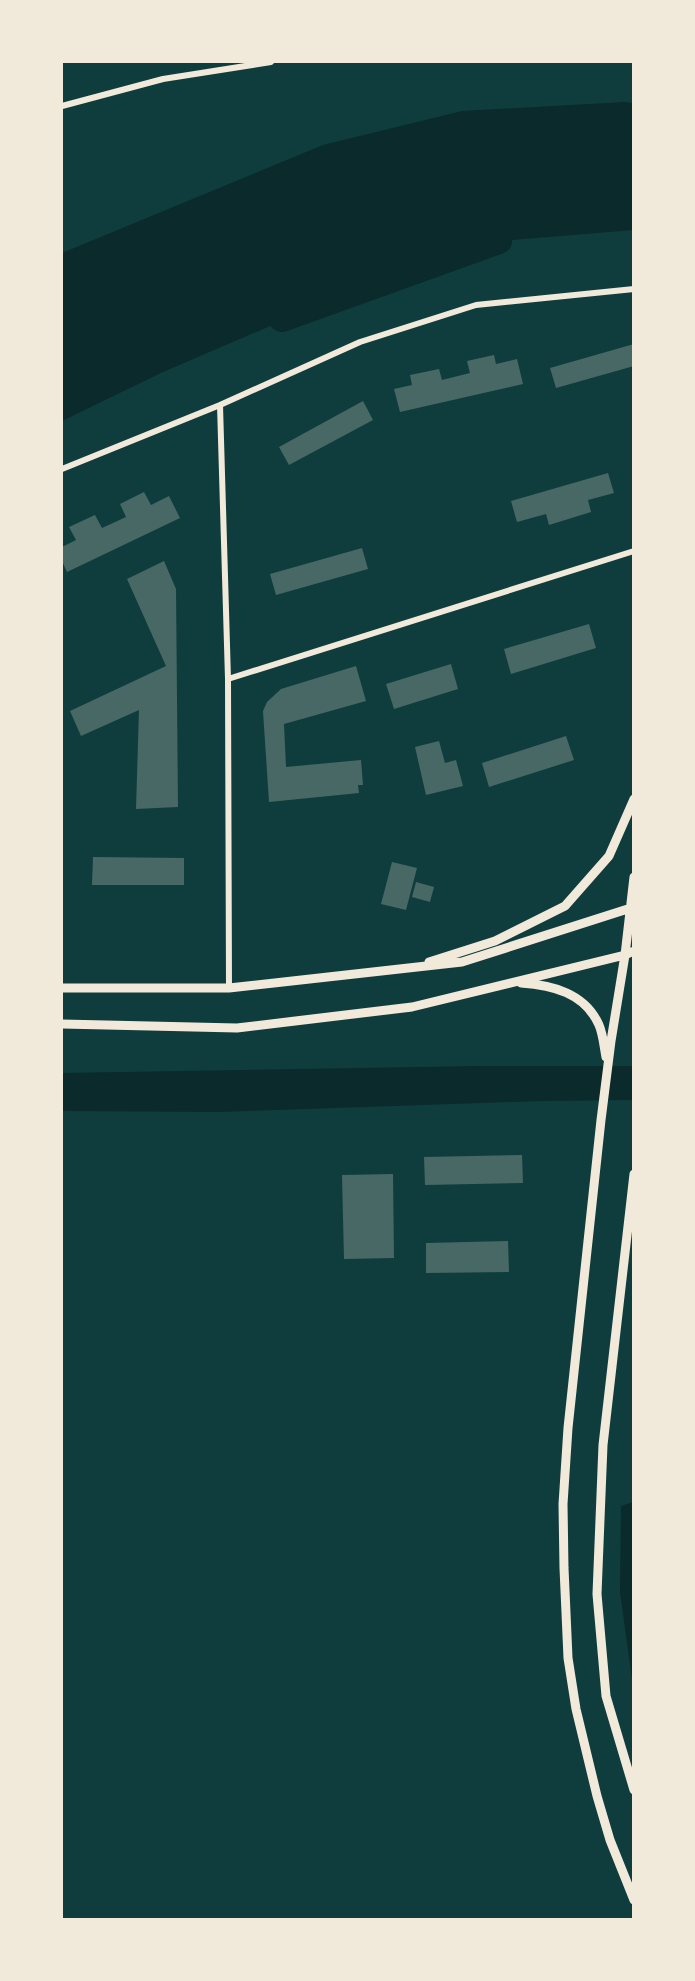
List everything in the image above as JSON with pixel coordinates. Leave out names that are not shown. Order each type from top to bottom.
[{"type":"main road","points":[[410,968],[495,941],[566,906],[609,856],[633,798]]},
{"type":"main road","points":[[633,877],[629,953],[608,1064],[568,1428],[563,1504],[568,1658],[576,1709],[601,1810],[633,1900]]},
{"type":"main road","points":[[62,988],[229,988],[462,962],[632,907]]},
{"type":"main road","points":[[62,1024],[237,1028],[412,1007],[629,953]]},
{"type":"main road","points":[[513,982],[548,985],[572,994],[588,1007],[599,1026],[608,1064]]},
{"type":"main road","points":[[633,1174],[603,1445],[597,1594],[606,1696],[633,1790]]},
{"type":"street","points":[[62,106],[163,79],[271,62]]},
{"type":"street","points":[[62,469],[220,405],[360,342],[476,305],[633,290]]},
{"type":"street","points":[[220,405],[228,679],[229,988]]},
{"type":"street","points":[[228,679],[633,551]]},
{"type":"water","points":[[633,103],[633,230],[512,240],[391,274],[163,372],[62,421],[62,253],[323,145],[462,111]]},
{"type":"water","points":[[478,1066],[633,1066],[634,1100],[219,1112],[62,1111],[62,1073]]},
{"type":"water","points":[[634,1502],[633,1687],[620,1592],[621,1506]]},
{"type":"building","points":[[634,344],[634,366],[556,388],[550,368]]},
{"type":"building","points":[[494,355],[496,364],[517,359],[523,384],[400,412],[394,389],[412,385],[410,375],[439,369],[442,380],[470,373],[467,361]]},
{"type":"building","points":[[363,401],[373,420],[289,465],[279,447]]},
{"type":"building","points":[[608,473],[614,493],[588,500],[591,512],[549,525],[546,514],[517,522],[511,501]]},
{"type":"building","points":[[144,492],[151,505],[169,496],[180,518],[67,572],[62,561],[62,547],[76,540],[69,527],[95,515],[102,528],[126,517],[120,504]]},
{"type":"building","points":[[362,548],[368,569],[276,595],[270,574]]},
{"type":"building","points":[[164,561],[176,589],[178,807],[136,809],[139,710],[81,736],[70,711],[166,666],[127,579]]},
{"type":"building","points":[[589,624],[596,648],[511,674],[504,649]]},
{"type":"building","points":[[451,664],[458,689],[394,709],[386,684]]},
{"type":"building","points":[[356,666],[366,701],[284,724],[286,767],[361,760],[363,785],[358,785],[359,793],[269,802],[263,711],[267,702],[281,689]]},
{"type":"building","points":[[566,736],[574,760],[489,787],[482,763]]},
{"type":"building","points":[[439,741],[445,763],[456,760],[463,786],[426,795],[415,747]]},
{"type":"building","points":[[93,857],[184,858],[184,885],[92,885]]},
{"type":"building","points":[[392,862],[417,868],[406,910],[381,904]]},
{"type":"building","points":[[416,882],[434,887],[430,902],[412,897]]},
{"type":"building","points":[[522,1155],[523,1183],[425,1185],[424,1157]]},
{"type":"building","points":[[393,1174],[394,1258],[344,1259],[342,1175]]},
{"type":"building","points":[[508,1241],[509,1272],[426,1273],[426,1243]]},
{"type":"waterway","points":[[282,319],[499,241]]}]
